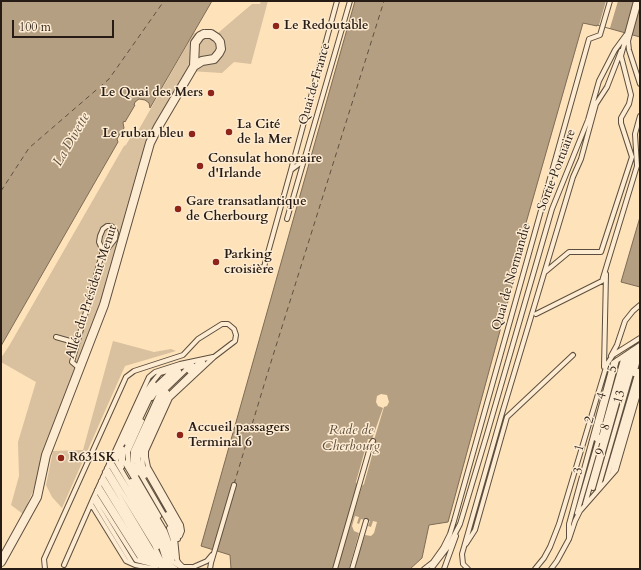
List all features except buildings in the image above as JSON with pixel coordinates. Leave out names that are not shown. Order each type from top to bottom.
[{"type":"street","name":"Allée du Président Menut","points":[[1,562],[37,497],[46,455],[104,305],[150,143],[194,66]]},
{"type":"lane","points":[[242,270],[264,267],[337,1]]},
{"type":"lane","name":"Quai de France","points":[[287,219],[350,1]]},
{"type":"lane","name":"Quai de Normandie","points":[[424,569],[432,562],[443,548],[450,534],[588,39],[600,35],[610,1]]},
{"type":"lane","points":[[468,569],[462,561],[463,550],[544,272],[573,177],[581,159],[596,104],[607,87],[621,52],[636,1]]},
{"type":"lane","points":[[640,1],[628,41],[629,50],[640,84]]},
{"type":"lane","name":"Sortie Portuaire","points":[[460,524],[552,209],[588,120],[599,81],[615,50],[626,35]]},
{"type":"lane","points":[[544,272],[569,252],[601,252],[632,157],[621,123],[621,118],[631,98],[621,61],[621,52]]},
{"type":"lane","points":[[536,314],[600,283],[604,277],[636,166],[635,134],[640,116]]},
{"type":"lane","points":[[291,170],[304,161]]},
{"type":"lane","points":[[80,369],[72,362],[102,254],[102,249],[99,242],[100,236],[103,229],[107,226],[111,226],[114,228],[116,233],[114,239],[108,248],[102,249]]},
{"type":"lane","points":[[604,371],[606,270]]},
{"type":"lane","points":[[535,569],[544,558],[550,547],[559,524],[604,371],[625,322],[633,311],[640,305]]},
{"type":"lane","points":[[45,569],[44,559],[126,377],[134,371],[183,355],[198,339],[204,335],[222,324],[230,325],[235,332],[234,341],[214,356],[170,398],[146,451],[146,462],[148,467],[159,562],[168,568]]},
{"type":"lane","points":[[56,337],[77,344]]},
{"type":"lane","points":[[610,359],[613,355],[640,338]]},
{"type":"lane","points":[[593,497],[628,353]]},
{"type":"lane","points":[[589,501],[628,353]]},
{"type":"lane","name":"8","points":[[598,492],[628,353]]},
{"type":"lane","name":"5","points":[[584,506],[628,353]]},
{"type":"lane","name":"4","points":[[580,511],[628,353]]},
{"type":"lane","name":"3","points":[[575,521],[628,353]]},
{"type":"lane","name":"2","points":[[572,532],[572,522],[628,353]]},
{"type":"lane","name":"1","points":[[569,539],[569,524],[628,353]]},
{"type":"lane","name":"9","points":[[601,488],[640,353]]},
{"type":"lane","points":[[463,550],[475,530],[507,417],[573,355]]},
{"type":"lane","points":[[176,569],[170,566],[121,465],[120,458],[148,394],[154,384],[167,371],[214,356]]},
{"type":"lane","points":[[64,565],[146,382],[151,374],[180,364],[214,356]]},
{"type":"lane","points":[[156,566],[157,540],[142,454],[167,397],[205,359]]},
{"type":"lane","points":[[156,566],[152,562],[157,540],[143,473],[139,464],[139,454],[165,395],[198,362]]},
{"type":"lane","name":"13","points":[[606,482],[640,363]]},
{"type":"lane","points":[[168,568],[148,563],[157,540],[135,457],[136,451],[165,390],[192,364]]},
{"type":"lane","points":[[157,540],[132,464],[132,455],[160,392],[184,366]]},
{"type":"lane","points":[[168,568],[127,456],[153,396],[160,386],[179,368]]},
{"type":"lane","points":[[168,568],[124,463],[123,456],[153,392],[158,384],[173,369]]},
{"type":"lane","points":[[611,476],[640,375]]},
{"type":"lane","points":[[551,569],[569,539],[580,511],[616,470],[640,387]]},
{"type":"lane","points":[[335,569],[373,441]]},
{"type":"lane","points":[[109,464],[157,540],[173,562],[179,566],[190,568],[207,561],[214,552]]},
{"type":"lane","points":[[109,464],[157,540]]},
{"type":"lane","points":[[210,569],[210,563],[234,485]]},
{"type":"lane","points":[[98,488],[157,540]]},
{"type":"lane","points":[[98,488],[157,540]]},
{"type":"lane","points":[[98,488],[157,540],[175,552]]},
{"type":"lane","points":[[98,488],[157,540],[176,538],[175,552],[177,561],[181,565],[190,568]]},
{"type":"lane","points":[[98,488],[126,561],[157,540],[182,528],[175,552]]},
{"type":"lane","points":[[352,569],[366,521]]},
{"type":"lane","points":[[431,569],[448,547],[460,524]]},
{"type":"lane","points":[[444,569],[460,524]]},
{"type":"lane","points":[[157,540],[178,535],[178,544]]},
{"type":"lane","points":[[210,563],[214,569]]},
{"type":"shaded area","points":[[261,1],[268,1],[251,64],[234,62],[222,73],[189,71],[149,137],[97,314],[53,425],[33,491],[23,514],[11,505],[19,476],[18,442],[36,382],[1,362],[1,358],[124,146],[133,133],[138,131],[194,33],[218,33],[252,4],[260,4]]},
{"type":"shaded area","points":[[113,341],[154,352],[171,349],[176,351],[125,366],[62,508],[52,497],[46,485],[53,451],[83,450]]},
{"type":"water","name":"La Divette","points":[[1,1],[212,1],[150,108],[149,103],[145,100],[139,99],[135,102],[135,105],[123,123],[124,128],[117,139],[118,142],[1,346]]},
{"type":"water","name":"Rade de Cherbourg","points":[[355,1],[640,1],[640,37],[597,25],[583,23],[526,223],[529,224],[448,522],[429,525],[422,558],[410,569],[231,569],[230,555],[201,546]]},
{"type":"water","points":[[640,217],[640,287],[621,282]]},
{"type":"pier","points":[[606,1],[618,1],[610,28],[599,25]]},
{"type":"pier","points":[[381,394],[387,395],[389,402],[387,406],[384,407],[374,440],[375,445],[364,484],[362,486],[337,569],[333,569],[368,439],[372,439],[383,408],[378,406],[376,402],[377,396]]},
{"type":"pier","points":[[355,516],[359,517],[357,523],[359,524],[361,519],[370,521],[368,526],[371,527],[373,521],[377,522],[374,533],[371,536],[365,535],[354,569],[349,569],[359,533],[354,531],[352,526]]},
{"type":"ferry route","points":[[1,191],[29,148],[109,79],[164,1]]},
{"type":"ferry route","points":[[234,484],[384,1]]},
{"type":"place","name":"Le Redoutable","points":[[276,26]]},
{"type":"place","name":"Le Quai des Mers","points":[[211,93]]},
{"type":"place","name":"La Cité de la Mer","points":[[229,132]]},
{"type":"place","name":"Le ruban bleu","points":[[192,134]]},
{"type":"place","name":"Consulat honoraire d'Irlande","points":[[200,166]]},
{"type":"place","name":"Gare transatlantique de Cherbourg","points":[[178,209]]},
{"type":"place","name":"Parking croisière","points":[[216,262]]},
{"type":"place","name":"Accueil passagers Terminal 6","points":[[180,435]]},
{"type":"place","name":"R631SK","points":[[61,458]]}]
